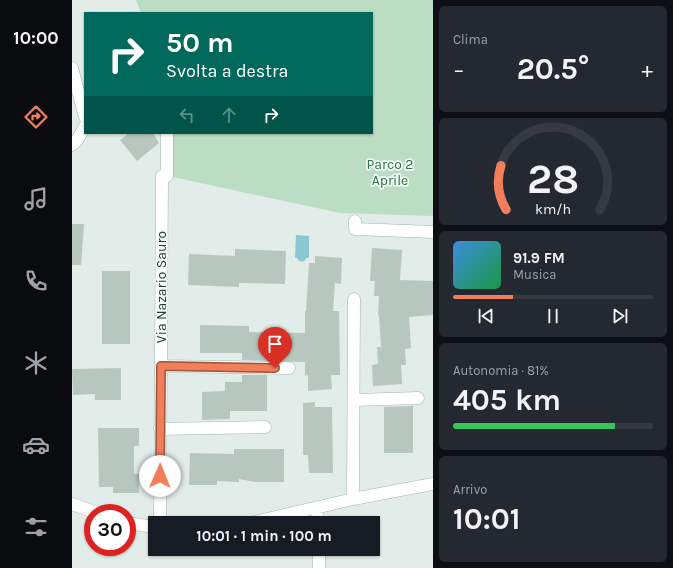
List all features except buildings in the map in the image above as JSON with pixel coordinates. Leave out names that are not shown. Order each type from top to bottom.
[{"type":"street","points":[[72,68],[84,113]]},
{"type":"street","points":[[72,145],[78,139],[84,128]]},
{"type":"street","name":"Via Nazario Sauro","points":[[160,516],[162,176],[167,176],[167,134]]},
{"type":"street","points":[[355,222],[355,229],[433,232]]},
{"type":"street","points":[[353,499],[354,299]]},
{"type":"street","points":[[161,366],[289,368]]},
{"type":"street","points":[[354,400],[418,398]]},
{"type":"street","points":[[160,429],[266,427]]},
{"type":"street","points":[[281,516],[353,499],[433,484]]},
{"type":"street","points":[[72,504],[84,508]]},
{"type":"street","points":[[317,508],[318,516]]},
{"type":"street","points":[[136,524],[148,526]]},
{"type":"street","points":[[319,556],[320,568]]},
{"type":"green space","name":"Parco 2 Aprile","points":[[136,0],[433,0],[433,216],[340,213],[168,176],[169,134],[373,134],[373,12],[141,12]]},
{"type":"water","points":[[296,235],[309,236],[309,258],[306,258],[305,261],[302,262],[295,258]]},
{"type":"route","points":[[160,476],[161,366],[275,368]]}]
